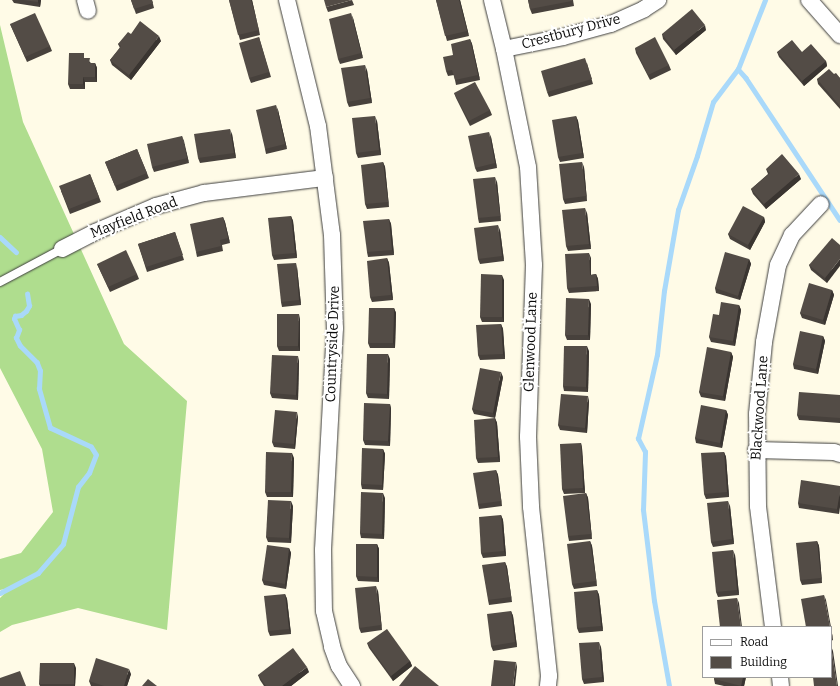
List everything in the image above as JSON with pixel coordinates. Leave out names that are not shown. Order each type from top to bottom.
[{"type":"street","name":"Countryside Drive","points":[[288,0],[318,126],[332,235],[336,328],[323,550],[324,611],[332,647],[338,666],[347,685]]},
{"type":"street","name":"Glenwood Lane","points":[[492,0],[528,167],[534,265],[529,453],[531,507],[547,654],[548,686]]},
{"type":"street","name":"Crestbury Drive","points":[[504,50],[611,24],[644,9],[658,0]]},
{"type":"street","points":[[809,0],[840,35]]},
{"type":"street","name":"Mayfield Road","points":[[62,249],[108,226],[156,206],[177,200],[204,193],[325,178]]},
{"type":"street","name":"Blackwood Lane","points":[[773,626],[758,506],[756,450],[757,414],[764,342],[778,265],[792,235],[821,204]]},
{"type":"street","points":[[756,450],[834,452],[840,454]]},
{"type":"lane","name":"Mayfield Road","points":[[0,282],[62,249]]},
{"type":"green space","points":[[0,25],[23,122],[124,344],[187,401],[167,630],[78,608],[12,625],[0,632],[0,598],[10,588],[0,590],[0,559],[21,553],[53,512],[42,449],[0,368]]},
{"type":"building","points":[[23,0],[38,0],[38,2]]},
{"type":"building","points":[[131,0],[152,0],[153,3],[134,9]]},
{"type":"building","points":[[229,0],[251,0],[259,30],[238,35]]},
{"type":"building","points":[[324,0],[352,0],[326,7]]},
{"type":"building","points":[[436,0],[459,0],[467,31],[445,36]]},
{"type":"building","points":[[528,0],[572,0],[572,1],[530,9]]},
{"type":"building","points":[[692,9],[705,25],[674,50],[662,34]]},
{"type":"building","points":[[35,13],[50,46],[25,57],[10,24]]},
{"type":"building","points":[[351,13],[361,53],[338,59],[329,19]]},
{"type":"building","points":[[140,21],[159,36],[129,75],[110,60],[121,46],[118,44],[128,32],[131,34]]},
{"type":"building","points":[[259,37],[269,72],[249,78],[239,43]]},
{"type":"building","points":[[655,37],[669,65],[648,75],[635,48]]},
{"type":"building","points":[[470,39],[478,75],[455,80],[452,70],[446,71],[443,57],[453,55],[451,44]]},
{"type":"building","points":[[792,40],[802,52],[811,44],[826,61],[802,81],[777,52]]},
{"type":"building","points":[[69,53],[84,53],[84,58],[90,58],[89,63],[95,63],[95,77],[83,77],[83,84],[68,84]]},
{"type":"building","points":[[585,58],[592,79],[547,92],[541,71]]},
{"type":"building","points":[[365,65],[370,98],[347,102],[341,68]]},
{"type":"building","points":[[829,69],[834,74],[836,73],[840,78],[840,106],[817,79]]},
{"type":"building","points":[[475,82],[490,110],[469,121],[454,93]]},
{"type":"building","points":[[276,105],[285,144],[265,149],[256,110]]},
{"type":"building","points":[[375,116],[379,150],[356,153],[352,118]]},
{"type":"building","points":[[576,116],[582,153],[558,157],[552,120]]},
{"type":"building","points":[[230,129],[234,153],[198,158],[194,134]]},
{"type":"building","points":[[489,132],[495,163],[475,168],[468,136]]},
{"type":"building","points":[[182,136],[187,158],[152,167],[147,144]]},
{"type":"building","points":[[137,149],[147,173],[115,186],[105,162]]},
{"type":"building","points":[[782,154],[799,174],[764,204],[751,189],[770,173],[766,169]]},
{"type":"building","points":[[383,162],[388,202],[365,204],[361,165]]},
{"type":"building","points":[[582,162],[586,196],[563,199],[559,164]]},
{"type":"building","points":[[90,174],[99,197],[69,209],[59,186]]},
{"type":"building","points":[[495,177],[500,216],[478,218],[473,179]]},
{"type":"building","points":[[743,206],[764,217],[748,245],[728,234]]},
{"type":"building","points":[[585,208],[589,244],[566,246],[562,210]]},
{"type":"building","points":[[291,216],[295,253],[272,255],[268,218]]},
{"type":"building","points":[[223,217],[228,238],[220,240],[221,246],[196,252],[190,224]]},
{"type":"building","points":[[389,219],[392,250],[367,252],[363,221]]},
{"type":"building","points":[[498,225],[502,256],[478,259],[474,228]]},
{"type":"building","points":[[175,232],[183,255],[146,267],[138,244]]},
{"type":"building","points":[[832,238],[840,245],[840,259],[825,278],[809,265]]},
{"type":"building","points":[[126,250],[137,274],[108,287],[97,264]]},
{"type":"building","points":[[725,252],[749,259],[738,296],[715,288]]},
{"type":"building","points":[[589,253],[590,275],[596,274],[597,286],[567,288],[565,254]]},
{"type":"building","points":[[387,258],[391,295],[370,297],[367,261]]},
{"type":"building","points":[[296,263],[299,300],[281,302],[277,264]]},
{"type":"building","points":[[481,274],[502,275],[502,317],[480,317]]},
{"type":"building","points":[[809,283],[832,290],[823,320],[800,313]]},
{"type":"building","points":[[566,298],[589,299],[588,335],[565,335]]},
{"type":"building","points":[[721,302],[739,305],[733,341],[709,337],[713,314],[719,315]]},
{"type":"building","points":[[369,308],[394,308],[393,343],[368,343]]},
{"type":"building","points":[[277,314],[299,314],[298,346],[277,346]]},
{"type":"building","points":[[501,324],[503,354],[478,355],[476,325]]},
{"type":"building","points":[[800,331],[823,336],[816,369],[793,364]]},
{"type":"building","points":[[564,346],[587,346],[586,387],[563,386]]},
{"type":"building","points":[[707,347],[731,352],[723,396],[699,392]]},
{"type":"building","points":[[367,354],[388,354],[387,394],[366,393]]},
{"type":"building","points":[[272,355],[298,356],[296,395],[270,393]]},
{"type":"building","points":[[480,368],[501,372],[493,413],[472,409]]},
{"type":"building","points":[[799,392],[840,395],[840,418],[797,415]]},
{"type":"building","points":[[561,394],[588,396],[585,428],[558,425]]},
{"type":"building","points":[[364,403],[390,404],[388,441],[363,440]]},
{"type":"building","points":[[701,405],[726,410],[720,443],[695,438]]},
{"type":"building","points":[[275,410],[297,412],[294,444],[272,442]]},
{"type":"building","points":[[495,418],[498,457],[476,458],[474,420]]},
{"type":"building","points":[[581,443],[583,488],[562,489],[560,444]]},
{"type":"building","points":[[362,448],[383,449],[382,485],[361,484]]},
{"type":"building","points":[[266,452],[292,453],[291,492],[265,492]]},
{"type":"building","points":[[724,452],[727,492],[704,494],[701,453]]},
{"type":"building","points":[[496,470],[501,501],[478,504],[473,473]]},
{"type":"building","points":[[801,480],[840,486],[837,509],[798,503]]},
{"type":"building","points":[[361,492],[383,493],[382,534],[360,533]]},
{"type":"building","points":[[586,493],[591,534],[568,536],[563,496]]},
{"type":"building","points":[[268,500],[291,501],[289,538],[266,537]]},
{"type":"building","points":[[728,501],[732,539],[711,542],[707,503]]},
{"type":"building","points":[[501,515],[504,551],[481,553],[479,517]]},
{"type":"building","points":[[590,541],[596,581],[572,584],[567,544]]},
{"type":"building","points":[[817,541],[821,578],[800,580],[796,543]]},
{"type":"building","points":[[356,544],[377,544],[377,577],[356,576]]},
{"type":"building","points":[[267,545],[289,548],[285,584],[262,580]]},
{"type":"building","points":[[733,550],[737,590],[716,592],[712,552]]},
{"type":"building","points":[[505,562],[511,597],[488,600],[482,565]]},
{"type":"building","points":[[376,586],[381,625],[359,628],[355,588]]},
{"type":"building","points":[[597,590],[601,626],[577,628],[574,592]]},
{"type":"building","points":[[285,594],[289,629],[268,631],[264,596]]},
{"type":"building","points":[[824,595],[830,626],[806,626],[801,599]]},
{"type":"building","points":[[737,598],[741,626],[720,626],[717,600]]},
{"type":"building","points":[[511,611],[515,642],[491,646],[487,614]]},
{"type":"building","points":[[387,629],[410,661],[391,676],[367,643]]},
{"type":"building","points":[[599,642],[602,677],[582,679],[579,643]]},
{"type":"building","points":[[293,648],[307,667],[282,686],[266,686],[258,675]]},
{"type":"building","points":[[832,653],[837,686],[814,686],[813,678],[832,678]]},
{"type":"building","points":[[96,658],[129,669],[124,686],[104,686],[89,681]]},
{"type":"building","points":[[494,660],[516,662],[513,686],[491,686]]},
{"type":"building","points":[[40,663],[74,663],[74,684],[39,684]]},
{"type":"building","points":[[415,666],[439,686],[399,686]]},
{"type":"building","points":[[20,671],[26,686],[0,686],[0,678]]},
{"type":"building","points":[[714,678],[743,678],[741,686]]},
{"type":"building","points":[[148,679],[157,686],[142,686]]},
{"type":"waterway","points":[[669,686],[654,601],[643,510],[645,452],[638,439],[657,355],[664,291],[678,210],[697,156],[713,102],[738,69],[765,0]]},
{"type":"waterway","points":[[738,69],[746,78],[840,220]]},
{"type":"waterway","points":[[0,237],[16,252]]},
{"type":"waterway","points":[[0,593],[38,573],[63,544],[78,487],[89,473],[96,455],[91,447],[50,428],[39,389],[40,371],[37,363],[20,346],[16,338],[19,330],[14,319],[15,316],[21,315],[26,311],[29,306],[27,294]]}]
